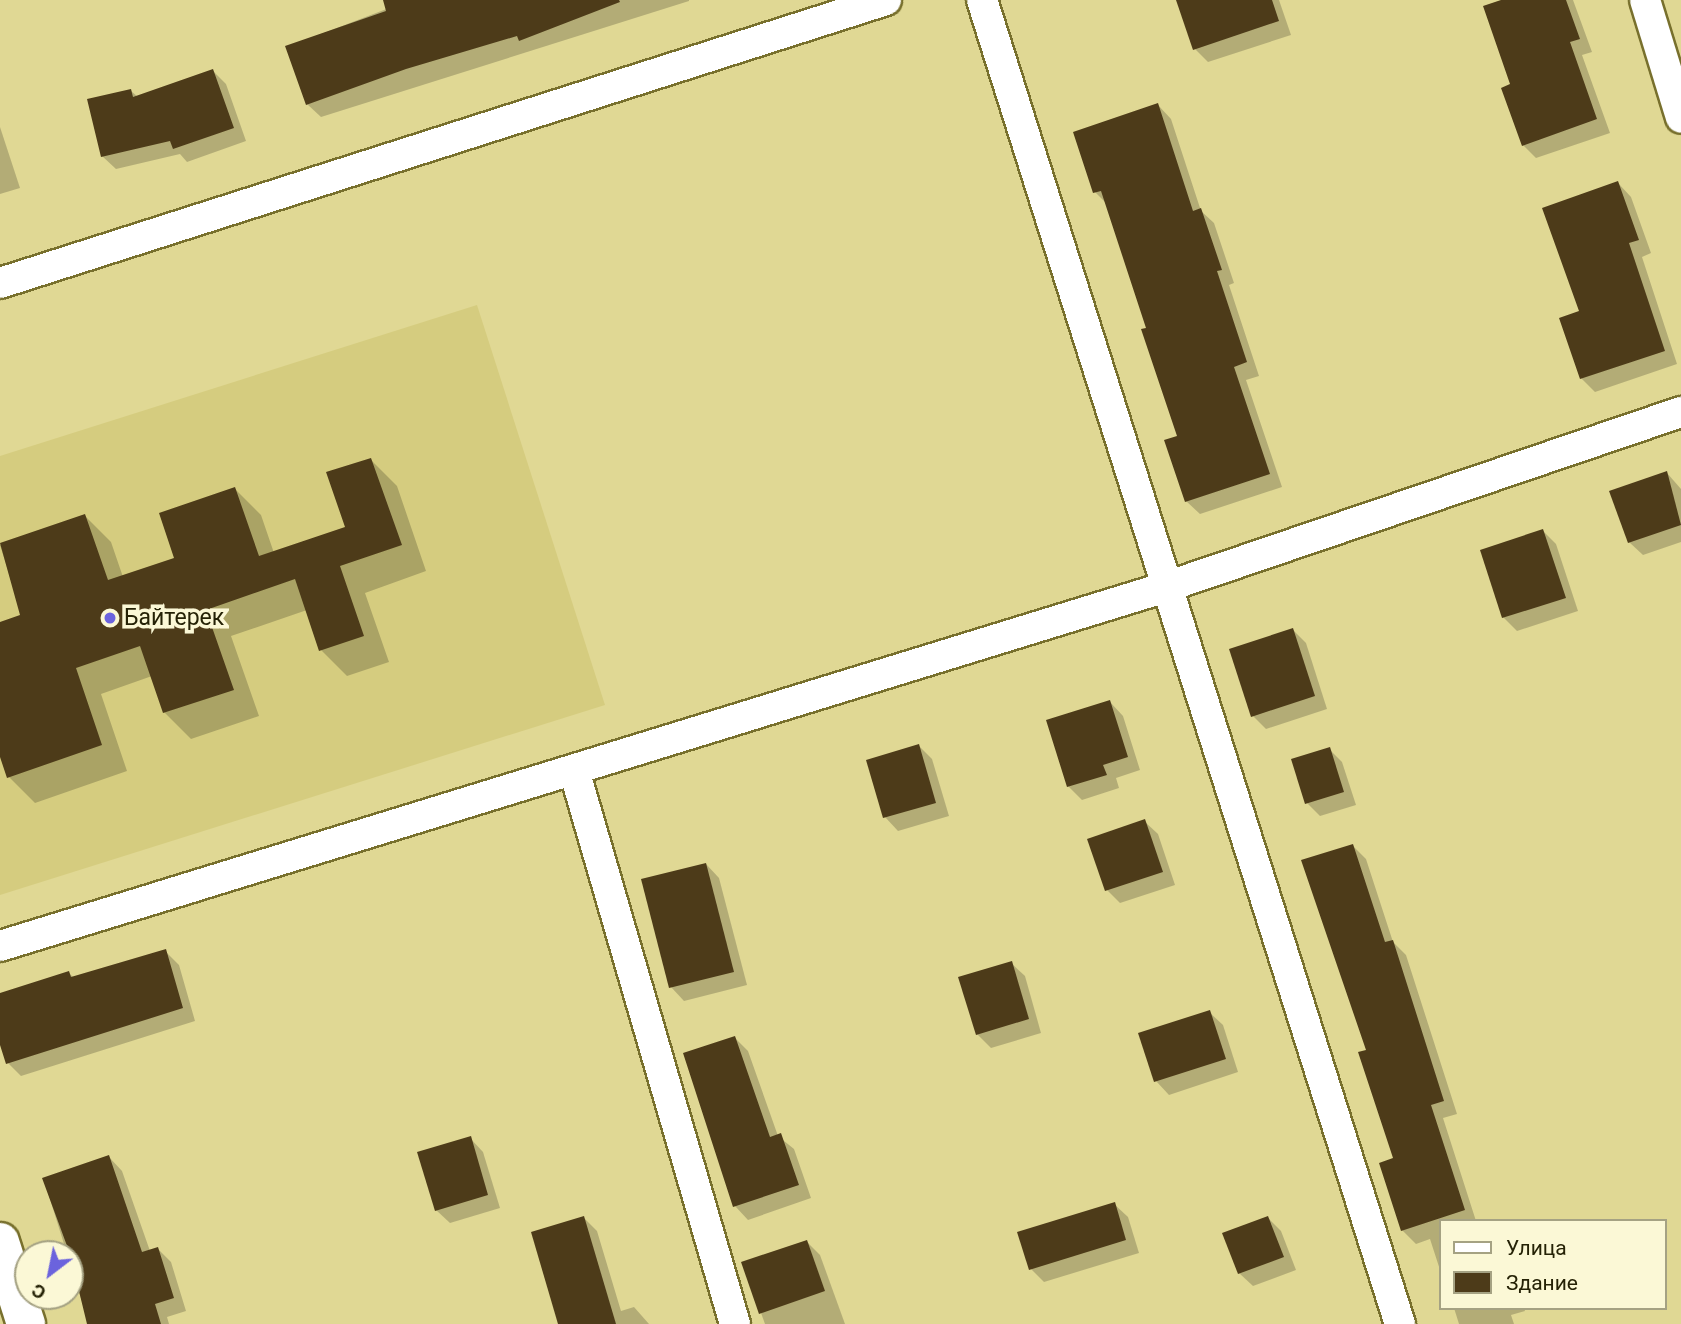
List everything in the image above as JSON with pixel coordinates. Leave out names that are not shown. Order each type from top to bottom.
[{"type":"street","points":[[0,283],[886,0]]},
{"type":"street","points":[[982,0],[1399,1324]]},
{"type":"street","points":[[1645,0],[1681,118]]},
{"type":"street","points":[[0,946],[1166,587],[1681,412]]},
{"type":"street","points":[[574,769],[735,1324]]},
{"type":"street","points":[[0,1242],[26,1324]]},
{"type":"shaded area","points":[[477,305],[605,705],[0,895],[0,456]]},
{"type":"building","points":[[383,0],[620,2],[519,41],[517,36],[406,69],[306,105],[285,46],[386,11]]},
{"type":"building","points":[[1176,0],[1272,0],[1279,21],[1193,50]]},
{"type":"building","points":[[1501,0],[1566,0],[1580,39],[1570,42],[1597,119],[1522,146],[1501,88],[1510,84],[1483,6]]},
{"type":"building","points":[[213,69],[234,128],[173,149],[170,141],[101,157],[87,99],[131,89],[133,97]]},
{"type":"building","points":[[1158,103],[1193,211],[1201,208],[1222,270],[1217,271],[1247,362],[1234,367],[1270,474],[1185,502],[1164,440],[1177,436],[1141,329],[1146,328],[1101,191],[1093,193],[1073,132]]},
{"type":"building","points":[[1618,181],[1639,240],[1629,243],[1665,351],[1580,379],[1559,318],[1579,311],[1542,208]]},
{"type":"building","name":"Байтерек","points":[[371,458],[402,545],[340,566],[364,636],[319,651],[295,579],[206,610],[234,690],[163,713],[140,646],[76,668],[102,745],[7,778],[0,757],[0,622],[20,615],[0,543],[85,514],[108,580],[174,558],[159,513],[235,487],[259,556],[345,527],[326,472]]},
{"type":"building","points":[[1667,471],[1681,525],[1628,543],[1609,491]]},
{"type":"building","points":[[1543,529],[1566,598],[1502,618],[1480,550]]},
{"type":"building","points":[[1293,628],[1315,696],[1251,717],[1229,649]]},
{"type":"building","points":[[1110,700],[1128,757],[1103,765],[1107,775],[1067,787],[1046,720]]},
{"type":"building","points":[[919,744],[936,803],[883,818],[866,760]]},
{"type":"building","points":[[1330,747],[1344,792],[1305,804],[1291,759]]},
{"type":"building","points":[[1145,819],[1163,872],[1105,891],[1087,839]]},
{"type":"building","points":[[1353,844],[1385,942],[1393,940],[1444,1101],[1431,1105],[1465,1210],[1401,1231],[1379,1163],[1393,1158],[1358,1052],[1366,1050],[1301,860]]},
{"type":"building","points":[[706,863],[734,972],[669,988],[641,879]]},
{"type":"building","points":[[166,949],[183,1008],[6,1064],[0,1045],[0,993],[69,971],[71,977]]},
{"type":"building","points":[[1012,961],[1029,1019],[976,1035],[958,977]]},
{"type":"building","points":[[1210,1010],[1226,1059],[1154,1082],[1138,1033]]},
{"type":"building","points":[[735,1036],[770,1137],[781,1133],[799,1185],[733,1207],[683,1053]]},
{"type":"building","points":[[471,1136],[488,1195],[435,1211],[417,1152]]},
{"type":"building","points":[[109,1155],[142,1252],[158,1247],[174,1298],[155,1304],[161,1324],[87,1324],[84,1310],[84,1240],[65,1240],[42,1178]]},
{"type":"building","points":[[1115,1202],[1126,1240],[1029,1270],[1017,1232]]},
{"type":"building","points":[[584,1216],[616,1324],[558,1324],[531,1232]]},
{"type":"building","points":[[1268,1216],[1284,1257],[1238,1274],[1222,1233]]},
{"type":"building","points":[[807,1240],[825,1291],[759,1314],[741,1262]]},
{"type":"place","name":"Байтерек","points":[[110,618]]}]
